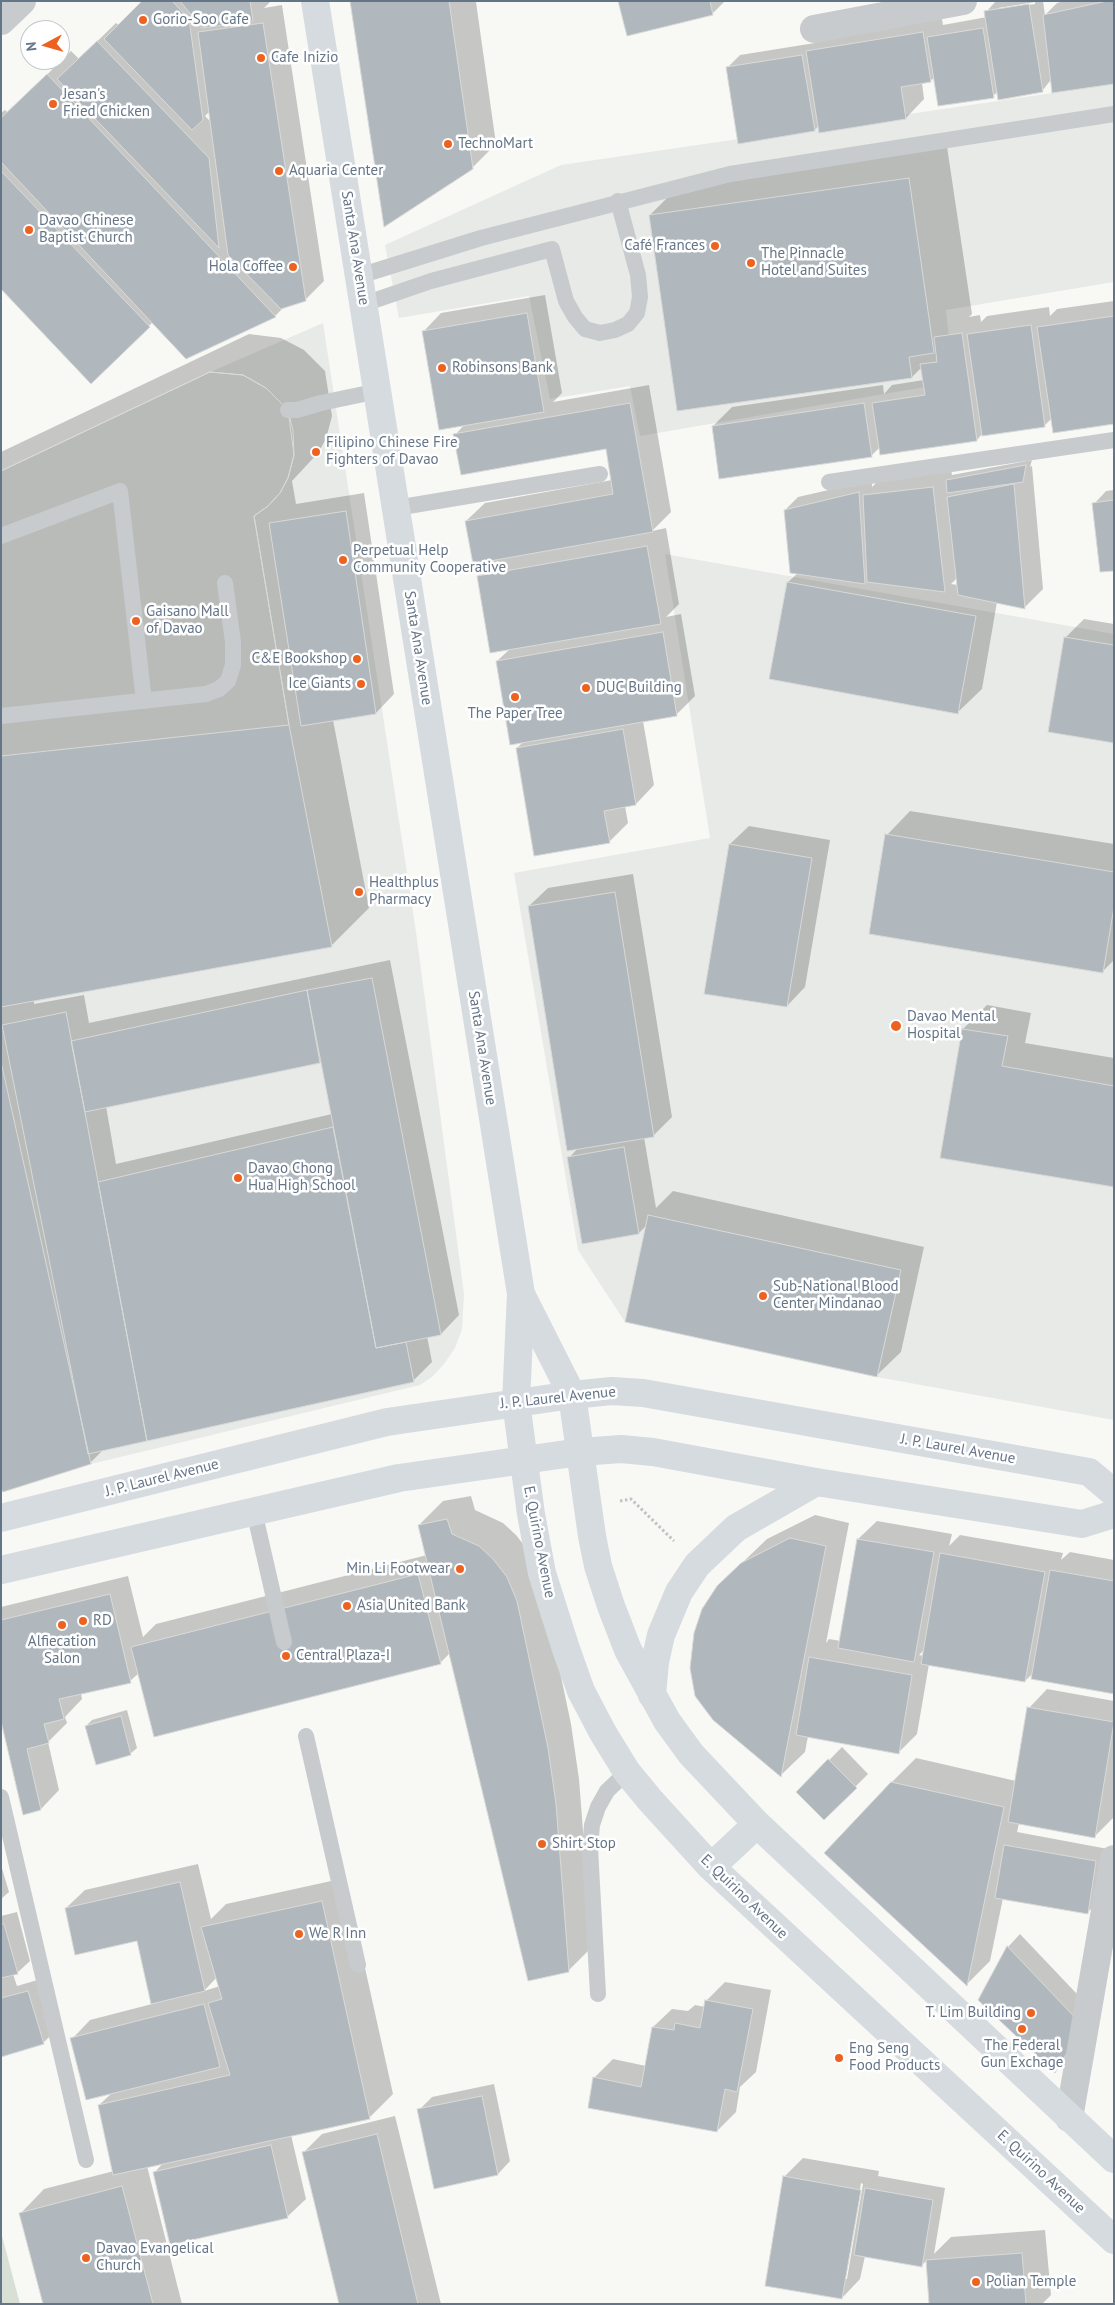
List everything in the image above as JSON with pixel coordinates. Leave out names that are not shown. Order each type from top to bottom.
[{"type":"main road","name":"Santa Ana Avenue","points":[[315,1],[522,1294],[516,1402]]},
{"type":"main road","name":"Santa Ana Avenue","points":[[522,1294],[572,1395],[580,1452]]},
{"type":"main road","name":"J. P. Laurel Avenue","points":[[1,1518],[387,1422],[516,1402],[612,1391],[644,1393],[1089,1472],[1114,1493]]},
{"type":"main road","name":"E. Quirino Avenue","points":[[516,1402],[535,1537],[553,1612],[581,1691],[603,1733],[628,1772],[650,1800],[711,1867],[1114,2240]]},
{"type":"main road","points":[[1,1570],[400,1478],[524,1459],[621,1449],[645,1451],[816,1482],[1082,1524],[1114,1514]]},
{"type":"main road","points":[[580,1452],[598,1566],[611,1606],[625,1641],[652,1695],[691,1754],[757,1824],[1114,2159]]},
{"type":"main road","points":[[652,1695],[655,1662],[661,1635],[679,1592],[698,1565],[736,1528],[816,1482]]},
{"type":"main road","points":[[711,1867],[757,1824]]},
{"type":"street","points":[[1,21],[22,1]]},
{"type":"street","points":[[814,29],[962,1]]},
{"type":"street","points":[[1069,2118],[1114,1860]]},
{"type":"lane","points":[[359,276],[481,238],[730,174],[1114,114]]},
{"type":"lane","points":[[545,221],[566,301],[585,329],[600,333],[615,330],[628,324],[637,313],[640,297],[638,275],[618,202]]},
{"type":"lane","points":[[364,304],[431,281],[552,249]]},
{"type":"lane","points":[[288,410],[297,410],[378,391]]},
{"type":"lane","points":[[829,482],[1114,440]]},
{"type":"lane","points":[[396,508],[600,474]]},
{"type":"lane","points":[[1,536],[120,491],[144,701]]},
{"type":"lane","points":[[1,716],[206,694],[219,689],[228,681],[234,665],[233,642],[225,583]]},
{"type":"lane","points":[[254,1511],[284,1642]]},
{"type":"lane","points":[[306,1736],[358,1964]]},
{"type":"lane","points":[[598,1994],[590,1848],[592,1825],[598,1807],[607,1791],[628,1772]]},
{"type":"lane","points":[[1,1797],[86,2160]]},
{"type":"shaded area","name":"The Pinnacle Hotel and Suites","points":[[1114,84],[1114,282],[946,310],[954,382],[640,436],[630,386],[550,399],[529,296],[399,318],[385,245],[561,165]]},
{"type":"shaded area","points":[[323,323],[416,932],[464,1294],[462,1329],[455,1348],[444,1364],[432,1377],[420,1385],[91,1464],[1,1492],[1,471],[210,372]]},
{"type":"shaded area","name":"Davao Mental Hospital","points":[[665,554],[1114,634],[1114,1420],[877,1377],[901,1270],[648,1215],[625,1322],[578,1250],[514,873],[710,838]]},
{"type":"shaded area","points":[[1,2232],[20,2304],[1,2304]]},
{"type":"building","points":[[142,1],[172,1],[189,19],[203,120],[192,130],[104,39]]},
{"type":"building","points":[[180,1],[250,1],[253,21],[202,28]]},
{"type":"building","points":[[350,1],[449,1],[473,169],[384,227]]},
{"type":"building","points":[[618,1],[710,1],[713,15],[627,36]]},
{"type":"building","points":[[1114,1],[1114,84],[1052,93],[1043,15]]},
{"type":"building","points":[[1029,4],[1043,92],[998,100],[984,11]]},
{"type":"building","points":[[263,23],[306,301],[281,309],[228,255],[198,32]]},
{"type":"building","points":[[983,28],[994,98],[938,106],[927,37]]},
{"type":"building","points":[[923,32],[931,82],[901,87],[906,119],[819,133],[806,51]]},
{"type":"building","points":[[97,41],[209,158],[219,248],[57,79],[66,70],[70,70],[70,67]]},
{"type":"building","points":[[802,55],[815,131],[738,144],[726,67]]},
{"type":"building","points":[[47,74],[276,317],[186,359],[1,162],[1,118]]},
{"type":"building","name":"Davao Chinese Baptist Church","points":[[1,171],[150,327],[91,384],[1,289]]},
{"type":"building","name":"The Pinnacle Hotel and Suites","points":[[909,178],[934,353],[909,357],[912,378],[677,411],[649,215]]},
{"type":"building","points":[[527,313],[544,412],[439,430],[422,331]]},
{"type":"building","points":[[1114,316],[1114,424],[1053,433],[1037,327]]},
{"type":"building","points":[[1031,325],[1045,427],[982,436],[967,334]]},
{"type":"building","points":[[962,333],[977,441],[880,455],[872,403],[925,395],[920,364],[937,362],[934,337]]},
{"type":"building","points":[[210,372],[243,375],[266,388],[288,410],[294,455],[288,478],[280,493],[268,506],[254,516],[289,725],[1,756],[1,471]]},
{"type":"building","name":"Gaisano Mall of Davao","points":[[210,372],[243,375],[266,388],[288,410],[293,431],[294,455],[288,478],[280,493],[268,506],[254,516],[289,725],[332,947],[1,1007],[1,471]]},
{"type":"building","points":[[630,403],[653,532],[473,564],[465,521],[613,494],[606,449],[461,475],[453,434]]},
{"type":"building","points":[[864,403],[872,457],[719,479],[712,426]]},
{"type":"building","points":[[1026,465],[1023,482],[947,493],[946,480]]},
{"type":"building","points":[[1014,484],[1025,609],[958,595],[947,497]]},
{"type":"building","points":[[933,487],[945,592],[867,582],[863,495]]},
{"type":"building","points":[[859,492],[865,584],[790,573],[784,510]]},
{"type":"building","points":[[1114,500],[1114,571],[1100,572],[1092,503]]},
{"type":"building","points":[[346,511],[376,714],[301,726],[269,523]]},
{"type":"building","points":[[647,546],[661,624],[490,653],[477,576]]},
{"type":"building","points":[[787,582],[976,616],[958,714],[769,679]]},
{"type":"building","name":"DUC Building","points":[[663,632],[677,716],[510,745],[496,661]]},
{"type":"building","points":[[1064,637],[1114,645],[1114,743],[1048,732]]},
{"type":"building","points":[[623,729],[636,805],[604,811],[610,843],[534,856],[516,748]]},
{"type":"building","points":[[885,834],[1114,872],[1114,907],[1103,973],[869,934]]},
{"type":"building","points":[[729,844],[812,858],[787,1007],[704,994]]},
{"type":"building","points":[[615,892],[654,1137],[567,1151],[528,906]]},
{"type":"building","points":[[372,978],[441,1335],[376,1348],[307,990]]},
{"type":"building","points":[[307,990],[320,1063],[85,1112],[71,1041]]},
{"type":"building","points":[[66,1012],[147,1441],[88,1454],[2,1025]]},
{"type":"building","points":[[962,1029],[1008,1036],[1002,1066],[1114,1086],[1114,1187],[940,1158]]},
{"type":"building","points":[[1,1062],[91,1464],[3,1492],[1,1489]]},
{"type":"building","points":[[333,1127],[376,1348],[406,1342],[414,1382],[147,1441],[98,1182]]},
{"type":"building","points":[[624,1147],[639,1234],[582,1244],[567,1157]]},
{"type":"building","name":"Sub-National Blood Center Mindanao","points":[[648,1215],[901,1270],[877,1377],[625,1322]]},
{"type":"building","points":[[447,1519],[452,1534],[479,1546],[493,1559],[507,1577],[517,1601],[548,1748],[556,1804],[569,1972],[528,1981],[418,1525]]},
{"type":"building","points":[[790,1538],[826,1546],[781,1777],[713,1720],[695,1696],[690,1668],[694,1633],[702,1609],[717,1586],[741,1563]]},
{"type":"building","points":[[857,1539],[934,1552],[914,1662],[838,1648]]},
{"type":"building","points":[[940,1553],[1045,1572],[1025,1682],[921,1664]]},
{"type":"building","points":[[1050,1570],[1114,1581],[1114,1694],[1031,1679]]},
{"type":"building","name":"Central Plaza-I","points":[[418,1574],[441,1664],[154,1737],[131,1647]]},
{"type":"building","points":[[110,1594],[131,1683],[59,1699],[64,1719],[44,1724],[49,1743],[27,1749],[41,1810],[23,1815],[1,1721],[1,1620]]},
{"type":"building","points":[[809,1657],[912,1675],[899,1754],[796,1735]]},
{"type":"building","points":[[1027,1707],[1114,1722],[1095,1838],[1008,1822]]},
{"type":"building","points":[[121,1716],[131,1755],[96,1765],[85,1726]]},
{"type":"building","points":[[828,1759],[857,1788],[824,1820],[796,1792]]},
{"type":"building","points":[[891,1782],[1004,1807],[967,1986],[824,1853]]},
{"type":"building","points":[[1004,1845],[1096,1861],[1088,1914],[995,1898]]},
{"type":"building","points":[[180,1882],[205,1991],[151,2004],[137,1941],[75,1955],[65,1908]]},
{"type":"building","points":[[322,1901],[370,2119],[113,2175],[98,2105],[230,2075],[208,2003],[222,1999],[201,1927]]},
{"type":"building","points":[[1,1924],[4,1924],[18,1974],[1,1978]]},
{"type":"building","name":"T. Lim Building","points":[[1007,1946],[1083,2026],[1055,2073],[978,2000]]},
{"type":"building","points":[[28,1991],[44,2044],[1,2057],[1,1998]]},
{"type":"building","points":[[705,2000],[753,2009],[737,2092],[725,2089],[717,2132],[588,2108],[593,2077],[641,2087],[652,2027],[674,2030],[675,2023],[700,2028]]},
{"type":"building","points":[[204,2004],[220,2067],[86,2100],[70,2038]]},
{"type":"building","points":[[482,2096],[498,2175],[434,2189],[417,2109]]},
{"type":"building","points":[[377,2134],[418,2304],[339,2304],[302,2152]]},
{"type":"building","points":[[271,2145],[288,2218],[170,2245],[153,2172]]},
{"type":"building","points":[[783,2176],[861,2190],[842,2299],[765,2286]]},
{"type":"building","name":"Davao Evangelical Church","points":[[122,2186],[153,2304],[43,2304],[19,2213]]},
{"type":"building","points":[[865,2188],[933,2200],[922,2267],[854,2255]]},
{"type":"building","name":"Polian Temple","points":[[1022,2253],[1026,2304],[929,2304],[926,2260]]},
{"type":"place","name":"Gorio-Soo Cafe","points":[[143,20]]},
{"type":"place","name":"Cafe Inizio","points":[[261,58]]},
{"type":"place","name":"Jesan's Fried Chicken","points":[[53,104]]},
{"type":"place","name":"TechnoMart","points":[[448,144]]},
{"type":"place","name":"Aquaria Center","points":[[279,171]]},
{"type":"place","name":"Davao Chinese Baptist Church","points":[[29,230]]},
{"type":"place","name":"Café Frances","points":[[715,246]]},
{"type":"place","name":"The Pinnacle Hotel and Suites","points":[[751,263]]},
{"type":"place","name":"Hola Coffee","points":[[293,267]]},
{"type":"place","name":"Robinsons Bank","points":[[442,368]]},
{"type":"place","name":"Filipino Chinese Fire Fighters of Davao","points":[[316,452]]},
{"type":"place","name":"Perpetual Help Community Cooperative","points":[[343,560]]},
{"type":"place","name":"Gaisano Mall of Davao","points":[[136,621]]},
{"type":"place","name":"C&E Bookshop","points":[[357,659]]},
{"type":"place","name":"Ice Giants","points":[[361,684]]},
{"type":"place","name":"DUC Building","points":[[586,688]]},
{"type":"place","name":"The Paper Tree","points":[[515,697]]},
{"type":"place","name":"Healthplus Pharmacy","points":[[359,892]]},
{"type":"place","name":"Davao Mental Hospital","points":[[896,1026]]},
{"type":"place","name":"Davao Chong Hua High School","points":[[238,1178]]},
{"type":"place","name":"Sub-National Blood Center Mindanao","points":[[763,1296]]},
{"type":"place","name":"Min Li Footwear","points":[[460,1569]]},
{"type":"place","name":"Asia United Bank","points":[[347,1606]]},
{"type":"place","name":"RD","points":[[83,1621]]},
{"type":"place","name":"Alfiecation Salon","points":[[62,1625]]},
{"type":"place","name":"Central Plaza-I","points":[[286,1656]]},
{"type":"place","name":"Shirt Stop","points":[[542,1844]]},
{"type":"place","name":"We R Inn","points":[[299,1934]]},
{"type":"place","name":"T. Lim Building","points":[[1031,2013]]},
{"type":"place","name":"The Federal Gun Exchage","points":[[1022,2029]]},
{"type":"place","name":"Eng Seng Food Products","points":[[839,2058]]},
{"type":"place","name":"Davao Evangelical Church","points":[[86,2258]]},
{"type":"place","name":"Polian Temple","points":[[976,2282]]}]
